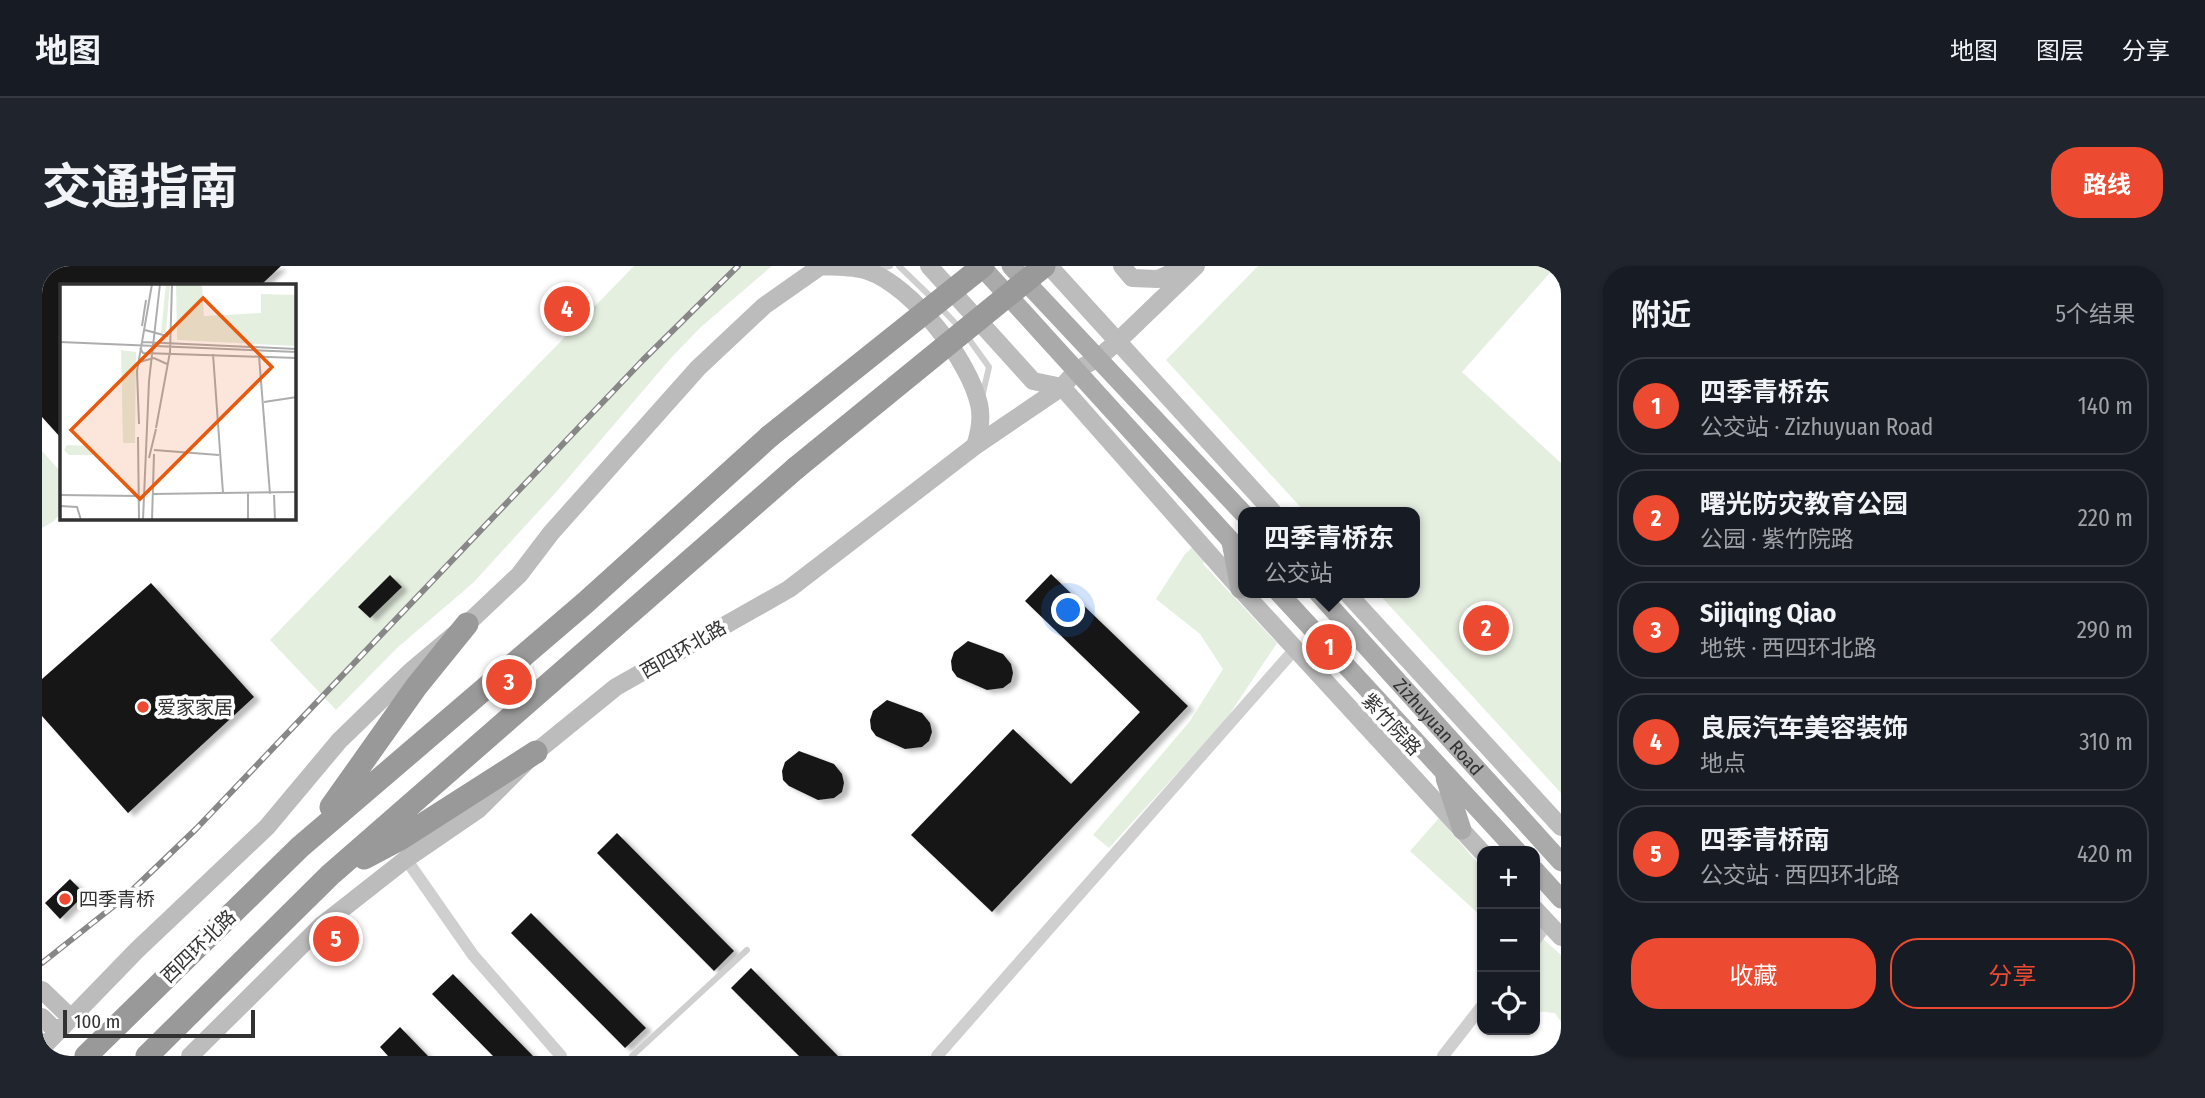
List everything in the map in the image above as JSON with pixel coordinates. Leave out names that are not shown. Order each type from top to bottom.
[{"type":"highway","name":"西四环北路","points":[[86,1056],[300,846],[585,603],[769,436],[982,266]]},
{"type":"highway","points":[[147,1056],[330,875],[796,468],[1047,266]]},
{"type":"highway","points":[[300,846],[350,783],[416,687],[467,624]]},
{"type":"highway","points":[[330,875],[400,839],[536,752]]},
{"type":"main road","points":[[982,266],[1237,547]]},
{"type":"main road","points":[[1011,266],[1238,508]]},
{"type":"main road","name":"Zizhuyuan Road","points":[[1284,598],[1512,846]]},
{"type":"main road","name":"Zizhuyuan Road","points":[[1323,598],[1561,862]]},
{"type":"main road","points":[[1443,770],[1462,830]]},
{"type":"main road","points":[[1540,875],[1561,898]]},
{"type":"street","points":[[820,266],[868,271],[902,291],[937,328],[966,371],[980,405],[979,432],[975,446]]},
{"type":"street","name":"西四环北路","points":[[42,1048],[136,950],[267,827],[339,741],[410,672],[519,575],[551,533],[698,368],[764,306],[820,266]]},
{"type":"street","points":[[929,266],[1034,381],[1062,387]]},
{"type":"street","points":[[1047,266],[1268,507]]},
{"type":"street","points":[[1122,266],[1132,278],[1157,279],[1187,266]]},
{"type":"street","name":"西四环北路","points":[[190,1056],[322,925],[406,859],[479,809],[536,752],[616,687],[789,589],[975,446],[1062,387],[1077,370],[1098,358],[1117,342],[1196,266]]},
{"type":"street","name":"紫竹院路","points":[[1062,387],[1238,586]]},
{"type":"street","name":"紫竹院路","points":[[1248,598],[1477,846]]},
{"type":"street","points":[[1351,598],[1561,827]]},
{"type":"street","points":[[937,1056],[1295,649]]},
{"type":"street","points":[[406,859],[473,955],[561,1056]]},
{"type":"street","points":[[1540,914],[1561,937]]},
{"type":"street","points":[[1540,933],[1548,923]]},
{"type":"street","points":[[42,990],[71,1018]]},
{"type":"street","points":[[1443,1056],[1477,1012]]},
{"type":"street","points":[[42,1017],[57,1032]]},
{"type":"lane","points":[[868,271],[890,266]]},
{"type":"lane","points":[[899,266],[971,341],[989,367],[980,405]]},
{"type":"lane","points":[[632,1056],[747,950]]},
{"type":"green space","points":[[634,266],[772,266],[701,327],[671,358],[558,490],[473,583],[397,648],[336,710],[270,640]]},
{"type":"green space","points":[[1258,266],[1556,266],[1462,372],[1561,463],[1561,793],[1383,598],[1420,598],[1420,507],[1300,507],[1166,360]]},
{"type":"green space","points":[[42,451],[60,471],[60,514],[42,528]]},
{"type":"green space","points":[[1196,544],[1207,557],[1203,564],[1277,643],[1225,721],[1109,848],[1093,835],[1190,721],[1223,669],[1200,634],[1156,599],[1185,554]]},
{"type":"green space","points":[[1439,818],[1477,862],[1477,912],[1410,851]]},
{"type":"green space","points":[[1540,938],[1561,955],[1561,1022],[1555,1013],[1540,1012]]},
{"type":"building","points":[[42,266],[281,266],[262,284],[60,284],[60,437],[42,417]]},
{"type":"building","points":[[571,287],[589,304],[563,331],[545,313]]},
{"type":"building","points":[[1051,574],[1188,706],[992,912],[911,835],[1013,729],[1071,784],[1140,712],[1025,601]]},
{"type":"building","points":[[390,575],[402,587],[370,618],[358,607]]},
{"type":"building","name":"爱家家居","points":[[151,583],[254,697],[128,813],[42,716],[42,679]]},
{"type":"building","points":[[968,641],[1003,654],[1011,664],[1011,682],[1003,688],[987,690],[957,677],[952,670],[951,661],[954,652]]},
{"type":"building","points":[[887,700],[922,713],[930,723],[932,732],[929,741],[922,747],[905,749],[876,736],[871,729],[870,720],[873,711]]},
{"type":"building","points":[[799,751],[834,764],[842,774],[842,792],[834,798],[818,800],[789,786],[783,780],[782,771],[785,762]]},
{"type":"building","points":[[617,833],[734,951],[714,971],[597,853]]},
{"type":"building","name":"四季青桥","points":[[70,879],[85,894],[60,919],[45,903]]},
{"type":"building","points":[[531,913],[646,1028],[625,1048],[511,933]]},
{"type":"building","points":[[751,968],[838,1056],[799,1056],[731,988]]},
{"type":"building","points":[[453,974],[533,1056],[493,1056],[432,994]]},
{"type":"building","points":[[400,1027],[428,1056],[388,1056],[380,1047]]},
{"type":"railway","points":[[42,963],[124,898],[196,829],[643,360],[738,266]]},
{"type":"place","name":"良辰汽车美容装饰","points":[[567,309]]},
{"type":"place","name":"曙光防灾教育公园","points":[[1486,628]]},
{"type":"place","name":"四季青桥东","points":[[1329,647]]},
{"type":"place","name":"Sijiqing Qiao","points":[[509,682]]},
{"type":"place","name":"爱家家居","points":[[143,707]]},
{"type":"place","name":"四季青桥","points":[[65,899]]},
{"type":"place","name":"四季青桥南","points":[[336,939]]}]
